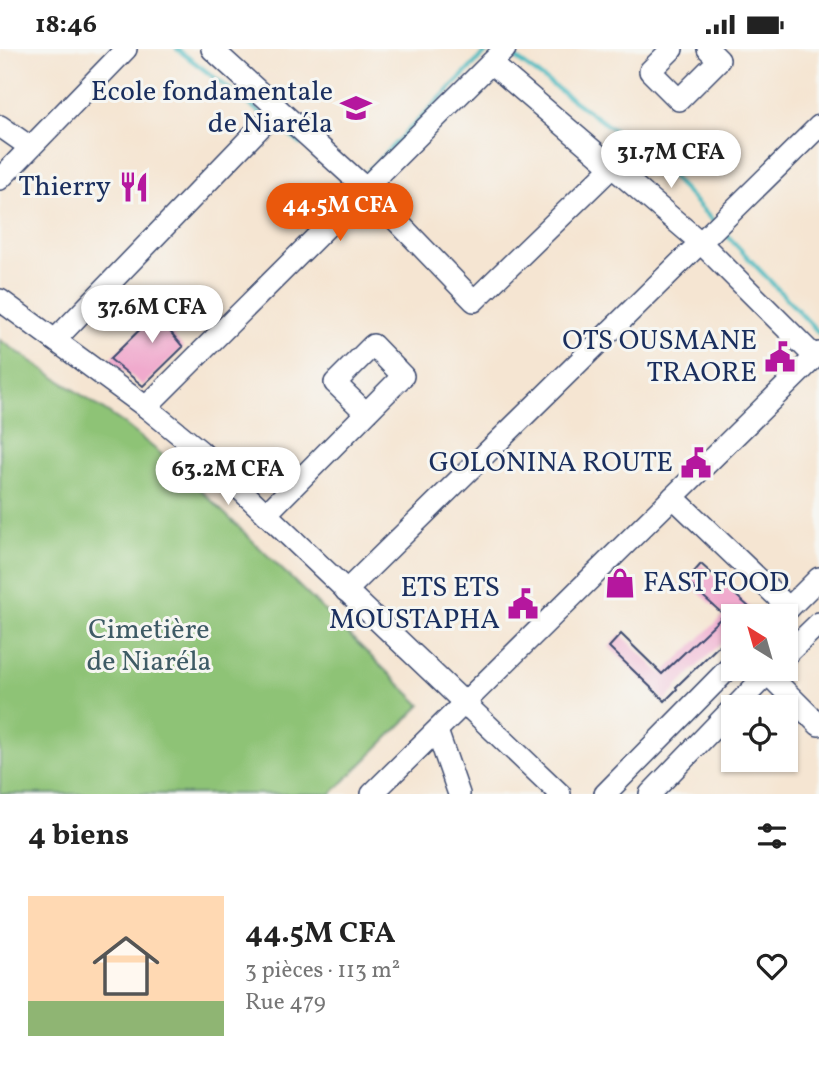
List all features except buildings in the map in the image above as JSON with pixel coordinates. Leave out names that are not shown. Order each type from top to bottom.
[{"type":"street","points":[[0,179],[126,49]]},
{"type":"street","points":[[212,49],[365,188],[474,300],[612,167]]},
{"type":"street","points":[[672,49],[650,71],[679,100],[719,59],[708,49]]},
{"type":"street","points":[[146,407],[498,56],[612,167],[700,242],[817,355],[372,794]]},
{"type":"street","points":[[55,340],[278,109]]},
{"type":"street","points":[[346,591],[819,125]]},
{"type":"street","points":[[0,126],[30,147]]},
{"type":"street","points":[[0,300],[146,407],[200,451],[560,794]]},
{"type":"street","points":[[266,514],[366,414]]},
{"type":"street","points":[[673,497],[777,604]]},
{"type":"street","points":[[793,604],[819,578]]},
{"type":"street","points":[[798,643],[819,623]]},
{"type":"street","points":[[605,794],[721,676]]},
{"type":"street","points":[[747,695],[760,681]]},
{"type":"street","points":[[779,681],[819,726]]},
{"type":"street","points":[[650,794],[721,721]]},
{"type":"street","points":[[437,731],[459,794]]},
{"type":"green space","name":"Cimetière de Niaréla","points":[[0,340],[123,423],[176,466],[421,705],[331,794],[0,794]]},
{"type":"waterway","points":[[177,49],[262,114]]},
{"type":"waterway","points":[[361,178],[489,49]]},
{"type":"waterway","points":[[510,54],[659,163],[713,221]]},
{"type":"waterway","points":[[275,124],[301,144]]},
{"type":"waterway","points":[[722,230],[819,333]]},
{"type":"place","name":"Ecole fondamentale de Niaréla","points":[[356,108]]},
{"type":"place","name":"Thierry","points":[[134,187]]},
{"type":"place","name":"OTS OUSMANE TRAORE","points":[[780,357]]},
{"type":"place","name":"GOLONINA ROUTE","points":[[696,463]]},
{"type":"place","name":"FAST FOOD","points":[[620,583]]},
{"type":"place","name":"ETS ETS MOUSTAPHA","points":[[523,604]]}]
